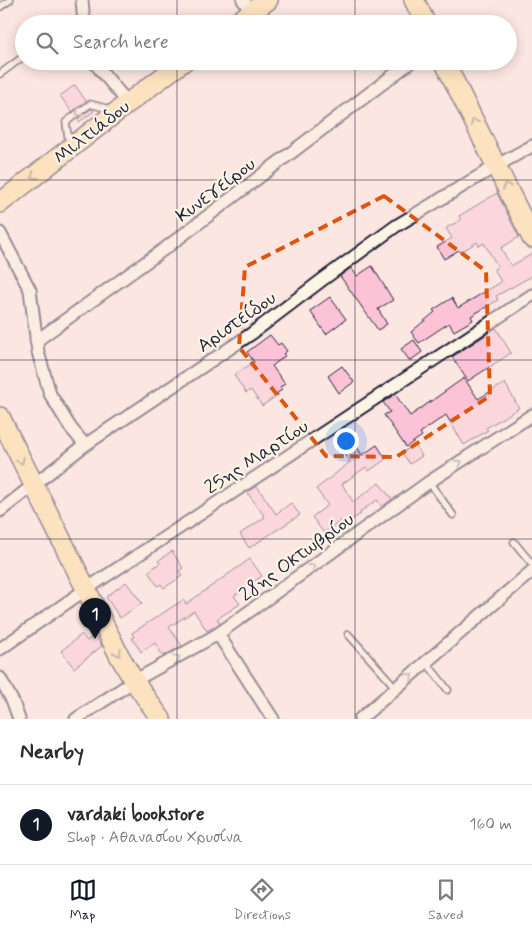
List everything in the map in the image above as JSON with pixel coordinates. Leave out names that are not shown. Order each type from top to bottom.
[{"type":"main road","points":[[247,6],[268,0]]},
{"type":"main road","points":[[414,0],[422,15]]},
{"type":"main road","name":"Μιλτιάδου","points":[[0,203],[172,70]]},
{"type":"main road","points":[[448,70],[532,238]]},
{"type":"main road","points":[[0,417],[119,655],[134,681],[161,719]]},
{"type":"street","points":[[82,0],[83,15]]},
{"type":"street","points":[[99,70],[122,107]]},
{"type":"street","name":"Κυνεγείρου","points":[[36,341],[167,247],[400,70]]},
{"type":"street","name":"Αριστείδου","points":[[0,511],[85,445],[251,334],[396,226],[532,146]]},
{"type":"street","points":[[0,234],[30,290],[36,341],[50,394],[70,427],[85,445]]},
{"type":"street","name":"25ης Μαρτίου","points":[[0,649],[85,590],[532,294]]},
{"type":"street","name":"28ης Οκτωβρίου","points":[[76,719],[134,681],[218,634],[429,482],[532,415]]},
{"type":"street","points":[[360,719],[532,571]]},
{"type":"street","points":[[218,634],[273,719]]},
{"type":"street","points":[[0,678],[13,702],[19,719]]},
{"type":"lane","points":[[0,7],[10,0]]},
{"type":"lane","points":[[0,74],[15,63]]},
{"type":"lane","points":[[429,482],[453,515]]},
{"type":"lane","points":[[514,542],[532,564]]},
{"type":"lane","points":[[348,634],[396,688]]},
{"type":"lane","points":[[426,662],[448,690]]},
{"type":"highlighted area","points":[[384,196],[486,271],[490,396],[396,457],[326,456],[239,347],[245,267]]},
{"type":"building","points":[[75,85],[86,101],[72,112],[60,96]]},
{"type":"building","points":[[91,109],[94,111],[79,122],[77,119]]},
{"type":"building","points":[[497,193],[519,237],[501,248],[511,266],[532,254],[532,276],[496,296],[498,300],[471,316],[473,320],[454,331],[449,323],[419,343],[411,332],[435,312],[433,310],[452,298],[458,308],[501,282],[494,269],[498,267],[484,243],[479,246],[477,242],[461,252],[459,250],[444,259],[437,247],[452,238],[446,228],[461,220],[459,216]]},
{"type":"building","points":[[372,266],[393,300],[378,309],[387,324],[378,330],[340,276],[351,268],[357,276]]},
{"type":"building","points":[[330,297],[346,319],[326,334],[310,311]]},
{"type":"building","points":[[496,328],[511,353],[468,381],[452,357]]},
{"type":"building","points":[[270,335],[278,345],[281,343],[287,351],[283,354],[285,356],[272,366],[285,384],[280,387],[282,390],[277,393],[278,395],[262,406],[251,390],[246,393],[234,375],[254,362],[247,352]]},
{"type":"building","points":[[414,340],[422,352],[410,361],[401,349]]},
{"type":"building","points":[[342,366],[354,382],[339,393],[328,376]]},
{"type":"building","points":[[464,378],[478,399],[505,383],[519,408],[486,428],[488,430],[464,445],[446,415],[420,433],[422,436],[406,447],[384,415],[390,412],[383,402],[395,394],[410,416]]},
{"type":"building","points":[[345,428],[362,455],[377,445],[386,459],[369,471],[366,467],[342,484],[353,502],[379,483],[392,499],[382,507],[377,500],[360,512],[361,514],[345,524],[342,520],[324,533],[312,517],[328,505],[316,489],[350,462],[333,435]]},
{"type":"building","points":[[415,445],[422,456],[410,464],[402,453]]},
{"type":"building","points":[[257,486],[276,514],[291,503],[300,515],[249,548],[240,534],[265,517],[247,492]]},
{"type":"building","points":[[172,551],[183,568],[179,571],[182,576],[164,588],[161,584],[158,586],[148,572],[160,563],[158,561]]},
{"type":"building","points":[[250,559],[262,576],[234,596],[240,604],[217,619],[220,623],[207,631],[194,611],[169,627],[182,646],[163,656],[155,643],[141,652],[132,638],[134,637],[132,633],[183,600],[186,604]]},
{"type":"building","points":[[126,582],[142,603],[120,618],[106,597]]},
{"type":"building","points":[[82,634],[87,641],[94,635],[102,646],[74,668],[61,651]]},
{"type":"place","name":"vardaki bookstore","points":[[95,639]]}]
